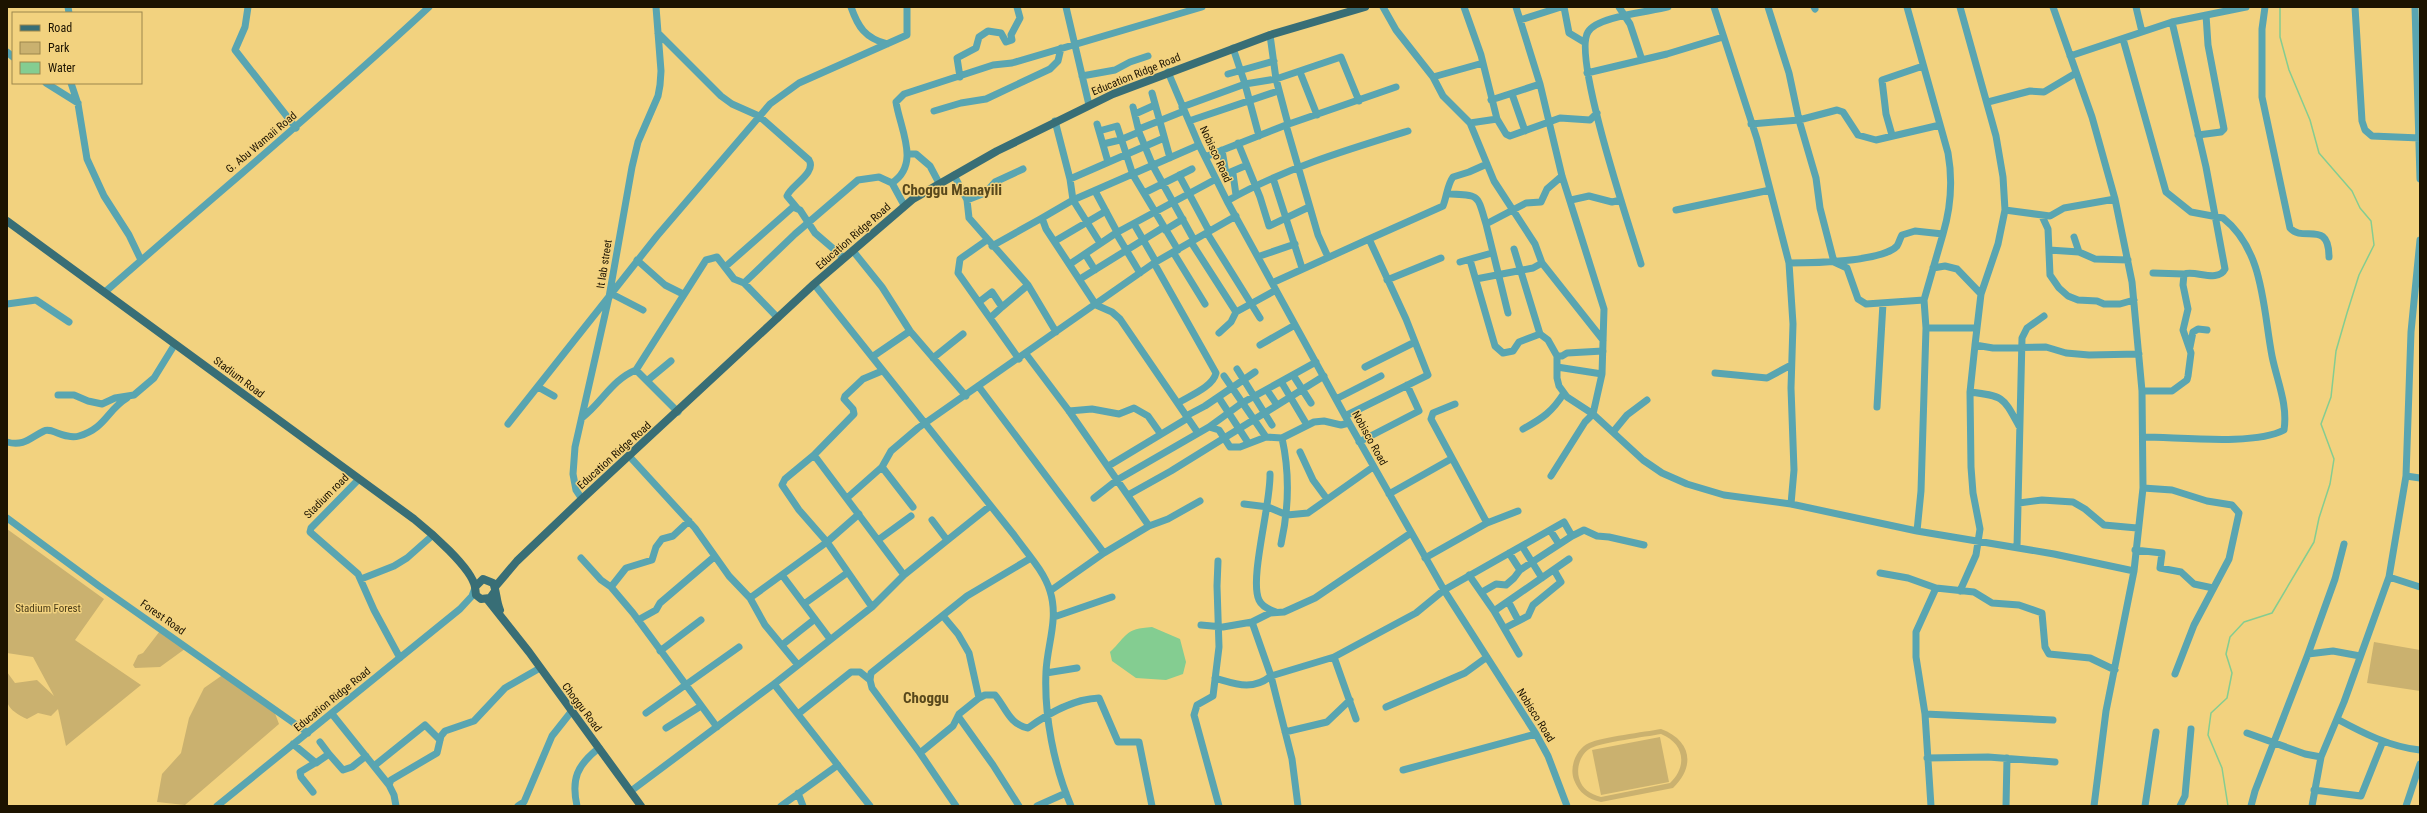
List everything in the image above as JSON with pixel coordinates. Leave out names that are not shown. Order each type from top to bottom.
[{"type":"main road","name":"Education Ridge Road","points":[[495,589],[517,561],[582,499],[630,457],[814,284],[904,205],[938,183],[1055,121],[1089,105],[1168,72],[1233,48],[1270,35],[1365,7]]},
{"type":"main road","name":"Stadium Road","points":[[7,221],[359,479],[433,535],[454,555],[484,579]]},
{"type":"main road","name":"Stadium Road","points":[[454,555],[471,576],[475,587]]},
{"type":"main road","name":"Education Ridge Road","points":[[484,579],[497,574],[517,561]]},
{"type":"main road","points":[[484,579],[493,583],[495,589],[484,599],[476,595],[475,587],[484,579]]},
{"type":"main road","name":"Choggu Road","points":[[495,589],[496,600],[506,621]]},
{"type":"main road","name":"Choggu Road","points":[[484,599],[506,621],[641,806]]},
{"type":"street","points":[[248,7],[245,27],[235,50],[296,128]]},
{"type":"street","name":"G. Abu Wamaii Road","points":[[105,292],[213,197],[296,128],[429,7]]},
{"type":"street","name":"It lab street","points":[[582,499],[576,490],[573,464],[575,447],[611,295],[636,148],[658,96],[660,85],[656,7]]},
{"type":"street","points":[[851,7],[859,28],[880,42],[887,44]]},
{"type":"street","points":[[508,424],[611,295],[637,260],[770,104],[799,84],[907,35],[906,7]]},
{"type":"street","points":[[960,77],[957,58],[976,48],[982,34],[988,31],[996,31],[1001,33],[1006,42],[1012,40],[1011,36],[1020,18],[1017,7]]},
{"type":"street","points":[[1066,7],[1089,105]]},
{"type":"street","points":[[892,183],[903,174],[909,154],[898,118],[898,98],[904,94],[993,66],[1012,63],[1074,43],[1202,7]]},
{"type":"street","points":[[1383,7],[1396,30],[1433,77],[1443,96],[1470,123],[1494,181],[1535,244],[1542,263],[1603,340]]},
{"type":"street","points":[[1464,7],[1483,63],[1491,100],[1497,119],[1506,134],[1510,136],[1548,121],[1560,118],[1590,120],[1600,126]]},
{"type":"street","points":[[1516,7],[1540,84],[1562,176],[1571,200],[1581,238],[1604,309],[1602,374],[1593,414],[1585,422],[1551,476]]},
{"type":"street","points":[[1520,20],[1562,7],[1569,33],[1584,42]]},
{"type":"street","points":[[1619,7],[1630,24],[1642,60]]},
{"type":"street","points":[[1641,264],[1600,126],[1587,73],[1584,42],[1588,31],[1595,25],[1624,16],[1668,7]]},
{"type":"street","points":[[1714,7],[1751,124],[1770,190],[1788,263],[1792,324],[1791,365],[1794,470],[1791,504]]},
{"type":"street","points":[[1768,7],[1789,73],[1799,120],[1816,178],[1820,208],[1834,262]]},
{"type":"street","points":[[1960,7],[1988,102],[2004,177],[2005,210],[1998,244],[1981,294],[1970,392],[1973,492],[1980,529],[1973,564],[1966,574],[1960,591]]},
{"type":"street","points":[[2053,7],[2092,117],[2115,199],[2128,260],[2134,300],[2142,391],[2143,488],[2134,550],[2134,571],[2106,711],[2094,806]]},
{"type":"street","points":[[2136,7],[2142,32]]},
{"type":"street","points":[[2070,56],[2172,22],[2206,15],[2219,10],[2246,7]]},
{"type":"street","points":[[2265,7],[2262,30],[2262,97],[2290,228],[2298,233],[2313,232],[2321,235],[2329,247],[2329,258]]},
{"type":"street","points":[[2355,7],[2362,86],[2362,114],[2365,130],[2372,136],[2419,138]]},
{"type":"street","points":[[2415,7],[2420,179]]},
{"type":"street","points":[[1910,8],[1923,66],[1940,125],[1952,177],[1948,219],[1924,300],[1926,328],[1921,491],[1917,531]]},
{"type":"street","points":[[2198,135],[2221,132],[2224,129],[2208,45],[2206,15]]},
{"type":"street","points":[[2153,272],[2214,275],[2223,272],[2224,263],[2216,216],[2172,22]]},
{"type":"street","points":[[658,33],[721,96],[732,104],[759,116],[811,163],[808,172],[788,193],[787,196],[816,233],[844,258]]},
{"type":"street","points":[[1270,35],[1278,91],[1298,168],[1309,207],[1328,257]]},
{"type":"street","points":[[1587,73],[1723,38]]},
{"type":"street","points":[[2123,39],[2166,192],[2191,212],[2216,216],[2227,221],[2245,243],[2256,273],[2274,366],[2283,398],[2284,430],[2257,437],[2234,440],[2143,437]]},
{"type":"street","points":[[934,111],[961,103],[986,99],[1050,69],[1058,61],[1061,48]]},
{"type":"street","points":[[1233,48],[1245,84],[1248,101],[1259,136]]},
{"type":"street","points":[[1082,76],[1114,70],[1130,62],[1148,56]]},
{"type":"street","points":[[1103,144],[1120,140],[1139,130],[1160,122],[1183,109],[1245,84],[1276,79],[1341,57],[1358,101]]},
{"type":"street","points":[[1228,74],[1274,61]]},
{"type":"street","points":[[1433,77],[1483,63]]},
{"type":"street","points":[[1892,135],[1887,118],[1882,80],[1923,66]]},
{"type":"street","name":"Nobisco Road","points":[[1168,72],[1199,145],[1217,178],[1227,201],[1349,424],[1425,558],[1536,734],[1548,756],[1567,806]]},
{"type":"street","points":[[1300,72],[1317,115]]},
{"type":"street","points":[[1988,102],[2030,91],[2044,92],[2076,73]]},
{"type":"street","points":[[48,84],[78,104]]},
{"type":"street","points":[[71,84],[78,104],[87,159],[104,196],[129,235],[141,260]]},
{"type":"street","points":[[1491,100],[1540,84]]},
{"type":"street","points":[[1205,157],[1287,124],[1396,87]]},
{"type":"street","points":[[1189,122],[1278,91]]},
{"type":"street","points":[[1152,93],[1170,158]]},
{"type":"street","points":[[1512,94],[1525,131]]},
{"type":"street","points":[[1155,105],[1134,111],[1139,130],[1153,166],[1174,202],[1193,241],[1236,312]]},
{"type":"street","points":[[1751,124],[1799,120],[1836,110],[1843,112],[1858,135],[1876,140],[1892,135],[1940,125]]},
{"type":"street","points":[[1590,120],[1597,113]]},
{"type":"street","points":[[1470,123],[1497,119]]},
{"type":"street","points":[[1055,121],[1070,179],[1073,200],[1100,243]]},
{"type":"street","points":[[1108,162],[1098,128],[1117,126],[1120,140],[1133,175],[1165,229],[1175,251],[1205,304]]},
{"type":"street","points":[[1227,201],[1255,185],[1298,168],[1408,131]]},
{"type":"street","points":[[1070,179],[1087,173],[1108,162],[1164,138]]},
{"type":"street","points":[[1238,144],[1255,185],[1269,226],[1287,216],[1309,207]]},
{"type":"street","points":[[1018,359],[960,277],[958,270],[960,259],[1042,218],[1073,200],[1199,145]]},
{"type":"street","points":[[1222,150],[1236,195]]},
{"type":"street","points":[[909,154],[916,154],[927,162],[938,183]]},
{"type":"street","points":[[1219,333],[1231,322],[1236,312],[1251,304],[1274,286],[1302,268],[1443,206],[1448,194],[1448,183],[1453,177],[1487,164]]},
{"type":"street","points":[[1070,264],[1117,232],[1190,194],[1217,178],[1230,174],[1247,165]]},
{"type":"street","points":[[967,200],[985,193],[995,182],[1023,169]]},
{"type":"street","points":[[1144,193],[1192,169]]},
{"type":"street","points":[[954,175],[967,200],[969,218],[1028,285],[1056,332]]},
{"type":"street","points":[[1179,175],[1208,232],[1260,318]]},
{"type":"street","points":[[1486,224],[1504,216],[1512,209],[1526,203],[1541,202],[1547,189],[1562,176]]},
{"type":"street","points":[[744,284],[809,223],[858,180],[879,177],[892,183],[904,205]]},
{"type":"street","points":[[1273,178],[1287,216],[1302,268]]},
{"type":"street","points":[[1676,210],[1770,190]]},
{"type":"street","points":[[1095,191],[1140,272]]},
{"type":"street","points":[[1448,194],[1473,194],[1479,200],[1508,313]]},
{"type":"street","points":[[1571,200],[1589,196],[1612,202],[1621,200]]},
{"type":"street","points":[[2005,210],[2050,216],[2064,208],[2115,199]]},
{"type":"street","points":[[725,267],[750,247],[790,208],[797,208]]},
{"type":"street","points":[[1055,241],[1106,211]]},
{"type":"street","points":[[847,498],[882,467],[894,448],[918,428],[979,387],[1155,262],[1236,216]]},
{"type":"street","points":[[2042,216],[2048,229],[2050,275],[2068,296],[2078,300],[2097,301],[2104,304],[2120,304],[2134,300]]},
{"type":"street","points":[[1042,218],[1096,305],[1112,312],[1120,319],[1198,434]]},
{"type":"street","points":[[1080,279],[1143,240],[1183,219]]},
{"type":"street","points":[[1134,224],[1216,373],[1214,379],[1198,392],[1178,403]]},
{"type":"street","points":[[1788,263],[1834,262],[1883,253],[1897,246],[1902,235],[1908,232],[1943,234]]},
{"type":"street","points":[[2074,236],[2079,252]]},
{"type":"street","points":[[1345,416],[1428,375],[1415,342],[1369,239]]},
{"type":"street","points":[[2312,806],[2321,757],[2337,719],[2389,577],[2406,476],[2411,332],[2418,290],[2420,240]]},
{"type":"street","points":[[1260,256],[1295,244]]},
{"type":"street","points":[[1514,249],[1540,334],[1548,340],[1557,356],[1558,382],[1564,392],[1593,414],[1643,460],[1662,473],[1687,484],[1724,495],[1791,504],[1917,531],[2017,547],[2134,571]]},
{"type":"street","points":[[2049,250],[2079,252],[2095,259],[2128,260]]},
{"type":"street","points":[[853,251],[882,287],[910,331],[966,396]]},
{"type":"street","points":[[1085,254],[1096,270]]},
{"type":"street","points":[[1460,262],[1492,254]]},
{"type":"street","points":[[583,418],[620,378],[636,370],[706,260],[717,256],[734,279],[744,284],[778,318]]},
{"type":"street","points":[[1387,280],[1441,258]]},
{"type":"street","points":[[637,260],[665,285],[683,294]]},
{"type":"street","points":[[1470,260],[1495,346],[1504,353],[1513,351],[1519,342],[1540,334]]},
{"type":"street","points":[[1834,262],[1847,268],[1858,299],[1866,304],[1924,300]]},
{"type":"street","points":[[1476,279],[1533,268],[1542,263]]},
{"type":"street","points":[[1933,268],[1945,266],[1957,268],[1981,294]]},
{"type":"street","points":[[2184,274],[2183,285],[2188,309],[2183,330],[2190,348]]},
{"type":"street","points":[[814,284],[1031,558],[1050,591],[1054,617],[1046,673],[1048,714],[1055,752],[1066,793],[1072,806]]},
{"type":"street","points":[[990,318],[1028,285]]},
{"type":"street","points":[[979,302],[992,292],[1002,307]]},
{"type":"street","points":[[611,295],[643,310]]},
{"type":"street","points":[[7,304],[36,300],[69,322]]},
{"type":"street","points":[[1877,407],[1883,303]]},
{"type":"street","points":[[2017,547],[2021,349],[2023,334],[2027,328],[2044,316]]},
{"type":"street","points":[[1260,345],[1295,325]]},
{"type":"street","points":[[1926,328],[1977,328]]},
{"type":"street","points":[[2142,391],[2172,391],[2186,380],[2193,332],[2198,329],[2207,330]]},
{"type":"street","points":[[872,357],[910,331]]},
{"type":"street","points":[[933,358],[963,334]]},
{"type":"street","points":[[1365,367],[1415,342]]},
{"type":"street","points":[[7,442],[25,442],[44,430],[53,431],[60,436],[79,436],[96,428],[108,418],[118,404],[134,395],[154,378],[175,344]]},
{"type":"street","points":[[1975,345],[2021,349],[2046,347],[2066,353],[2089,355],[2139,354]]},
{"type":"street","points":[[1557,356],[1562,356],[1567,353],[1603,351]]},
{"type":"street","points":[[1026,354],[1069,411],[1149,526]]},
{"type":"street","points":[[648,380],[671,361]]},
{"type":"street","points":[[1094,498],[1118,480],[1171,451],[1210,427],[1242,403],[1282,383],[1316,362]]},
{"type":"street","points":[[1715,373],[1767,378],[1791,365]]},
{"type":"street","points":[[1557,367],[1602,374]]},
{"type":"street","points":[[1237,369],[1256,397],[1272,425]]},
{"type":"street","points":[[636,370],[648,380],[678,412]]},
{"type":"street","points":[[872,607],[847,573],[827,542],[799,510],[782,485],[785,479],[814,454],[854,414],[853,409],[844,397],[860,382],[882,370]]},
{"type":"street","points":[[1110,465],[1219,398],[1256,372]]},
{"type":"street","points":[[1293,375],[1311,403]]},
{"type":"street","points":[[1224,376],[1252,420],[1266,437]]},
{"type":"street","points":[[1128,495],[1324,376]]},
{"type":"street","points":[[1336,399],[1381,376]]},
{"type":"street","points":[[1282,383],[1307,426]]},
{"type":"street","points":[[1359,442],[1419,411],[1407,385]]},
{"type":"street","points":[[538,387],[554,396]]},
{"type":"street","points":[[979,387],[1104,553]]},
{"type":"street","points":[[1267,390],[1277,405]]},
{"type":"street","points":[[1523,429],[1544,418],[1564,392]]},
{"type":"street","points":[[1970,392],[1997,395],[2006,402],[2019,426]]},
{"type":"street","points":[[58,395],[74,395],[88,401],[102,404],[115,398],[129,397]]},
{"type":"street","points":[[1219,398],[1247,441]]},
{"type":"street","points":[[1613,432],[1627,415],[1647,400]]},
{"type":"street","points":[[1455,404],[1431,416],[1451,459],[1487,523]]},
{"type":"street","points":[[1069,411],[1092,409],[1119,414],[1134,408],[1148,416],[1160,433]]},
{"type":"street","points":[[1210,427],[1216,427],[1230,447],[1235,447],[1266,437],[1282,438],[1314,422],[1324,421],[1341,425],[1349,424]]},
{"type":"street","points":[[1281,544],[1287,515],[1288,471],[1282,438]]},
{"type":"street","points":[[1300,452],[1312,480],[1327,499]]},
{"type":"street","points":[[814,454],[904,575]]},
{"type":"street","points":[[630,457],[689,521],[728,576],[750,598],[765,625],[798,664]]},
{"type":"street","points":[[1389,494],[1451,459]]},
{"type":"street","points":[[882,467],[913,507]]},
{"type":"street","points":[[1244,504],[1268,507],[1287,515],[1308,513],[1373,467]]},
{"type":"street","points":[[1270,474],[1268,507],[1256,569],[1256,592],[1262,605],[1276,612]]},
{"type":"street","points":[[2406,476],[2420,478]]},
{"type":"street","name":"Stadium road","points":[[359,479],[309,530],[312,535],[358,574],[361,579]]},
{"type":"street","points":[[2143,488],[2172,490],[2218,504],[2232,505],[2237,508],[2239,513],[2229,559],[2194,625],[2175,674]]},
{"type":"street","points":[[2019,503],[2042,500],[2073,502],[2085,508],[2104,525],[2137,528]]},
{"type":"street","points":[[1050,591],[1104,553],[1149,526],[1168,519],[1200,502]]},
{"type":"street","points":[[631,791],[774,684],[872,607],[904,575],[990,506]]},
{"type":"street","points":[[1425,558],[1487,523],[1518,511]]},
{"type":"street","points":[[750,598],[827,542],[859,514]]},
{"type":"street","points":[[878,540],[911,516]]},
{"type":"street","name":"Forest Road","points":[[7,518],[98,586],[308,733]]},
{"type":"street","points":[[932,520],[947,540]]},
{"type":"street","points":[[611,587],[626,568],[652,560],[656,547],[662,539],[673,536],[689,521]]},
{"type":"street","points":[[1215,678],[1246,687],[1265,680],[1271,676],[1334,657],[1416,612],[1444,590],[1564,522],[1572,536]]},
{"type":"street","points":[[1550,530],[1559,544]]},
{"type":"street","points":[[1482,592],[1496,584],[1506,585],[1520,570],[1533,563],[1559,544],[1584,530],[1597,536],[1609,537],[1644,545]]},
{"type":"street","points":[[1201,625],[1219,627],[1252,622],[1276,612],[1284,612],[1315,598],[1411,533]]},
{"type":"street","points":[[400,658],[374,610],[361,579],[394,566],[407,558],[433,535]]},
{"type":"street","points":[[2251,806],[2254,791],[2308,654],[2335,579],[2344,544]]},
{"type":"street","points":[[1522,546],[1542,578]]},
{"type":"street","points":[[2134,550],[2162,553],[2160,568],[2181,572],[2194,584],[2213,588]]},
{"type":"street","points":[[1509,553],[1520,570]]},
{"type":"street","points":[[638,620],[656,610],[660,603],[714,557]]},
{"type":"street","points":[[581,558],[601,580],[611,587],[638,620],[717,727]]},
{"type":"street","points":[[870,680],[875,670],[925,633],[967,596],[1031,558]]},
{"type":"street","points":[[1494,611],[1569,559]]},
{"type":"street","points":[[1218,561],[1216,586],[1219,647],[1213,696],[1197,705],[1194,715],[1219,806]]},
{"type":"street","points":[[1505,628],[1528,616],[1533,605],[1561,582],[1554,570]]},
{"type":"street","points":[[804,604],[847,573]]},
{"type":"street","points":[[1880,573],[1908,578],[1936,588],[1974,592],[1992,603],[2038,610],[2042,613],[2045,648],[2049,654],[2090,658],[2115,670]]},
{"type":"street","points":[[782,575],[830,639]]},
{"type":"street","points":[[1469,575],[1482,592],[1505,628],[1519,654]]},
{"type":"street","points":[[2389,577],[2420,587]]},
{"type":"street","name":"Education Ridge Road","points":[[221,805],[293,744],[460,609],[472,596],[475,587]]},
{"type":"street","points":[[1931,806],[1925,714],[1916,657],[1916,632],[1936,588]]},
{"type":"street","points":[[1054,617],[1112,597]]},
{"type":"street","name":"Education Ridge Road","points":[[460,609],[484,599]]},
{"type":"street","points":[[1508,601],[1518,620]]},
{"type":"street","points":[[943,616],[958,634],[969,653],[979,698]]},
{"type":"street","points":[[782,645],[815,619]]},
{"type":"street","points":[[660,651],[701,620]]},
{"type":"street","points":[[1252,622],[1271,676],[1292,759],[1295,795],[1298,806]]},
{"type":"street","points":[[646,713],[739,647]]},
{"type":"street","points":[[2308,654],[2333,651],[2360,656]]},
{"type":"street","points":[[1334,657],[1356,719]]},
{"type":"street","points":[[1386,707],[1465,673],[1487,657]]},
{"type":"street","points":[[388,785],[390,780],[397,774],[437,753],[440,740],[445,731],[474,721],[505,688],[540,668]]},
{"type":"street","points":[[1046,673],[1077,668]]},
{"type":"street","points":[[798,714],[851,672],[860,672],[870,680],[878,697],[920,753],[956,806]]},
{"type":"street","points":[[774,684],[870,806]]},
{"type":"street","points":[[920,753],[953,726],[958,716],[979,698],[989,694],[995,695],[1005,712],[1022,726],[1028,728],[1048,714],[1069,705],[1099,698],[1118,742],[1139,742],[1152,806]]},
{"type":"street","points":[[1285,732],[1327,722],[1350,700]]},
{"type":"street","points":[[666,728],[701,706]]},
{"type":"street","points":[[518,806],[524,802],[552,736],[571,712]]},
{"type":"street","points":[[332,714],[388,785],[394,795],[396,806]]},
{"type":"street","points":[[1925,714],[2053,720]]},
{"type":"street","points":[[958,716],[993,765],[1019,806]]},
{"type":"street","points":[[2337,719],[2383,741],[2420,750]]},
{"type":"street","points":[[374,766],[425,725],[440,740]]},
{"type":"street","points":[[2180,806],[2185,796],[2191,729]]},
{"type":"street","points":[[2145,806],[2156,732]]},
{"type":"street","points":[[2246,733],[2274,741],[2305,754],[2321,757]]},
{"type":"street","points":[[1403,770],[1536,734]]},
{"type":"street","points":[[2314,790],[2361,796],[2383,741]]},
{"type":"street","points":[[320,742],[343,770],[352,767],[366,756]]},
{"type":"street","points":[[293,744],[314,763]]},
{"type":"street","points":[[577,806],[574,785],[580,767],[588,757],[599,748]]},
{"type":"street","points":[[313,792],[301,777],[300,772],[329,754]]},
{"type":"street","points":[[1927,758],[2008,758],[2055,762]]},
{"type":"street","points":[[2006,806],[2008,758]]},
{"type":"street","points":[[2406,806],[2420,764]]},
{"type":"street","points":[[781,806],[838,765]]},
{"type":"street","points":[[798,793],[803,806]]},
{"type":"street","points":[[1037,806],[1066,793]]},
{"type":"green space","name":"Stadium Forest","points":[[7,529],[104,599],[75,640],[141,685],[66,746],[58,709],[51,716],[38,713],[27,719],[12,710],[7,701],[7,672],[15,683],[37,680],[54,696],[33,657],[7,653]]},
{"type":"green space","points":[[163,627],[189,646],[160,667],[135,668],[133,665],[138,655],[143,653]]},
{"type":"green space","points":[[2374,642],[2420,650],[2420,691],[2367,683]]},
{"type":"green space","points":[[224,674],[273,708],[279,724],[185,805],[157,802],[162,774],[181,753],[189,718],[204,688]]},
{"type":"green space","points":[[1661,729],[1679,740],[1687,754],[1685,771],[1673,788],[1601,802],[1584,795],[1578,788],[1574,780],[1572,770],[1577,754],[1584,746],[1603,739]],"holes":[[[1661,734],[1675,743],[1681,756],[1679,769],[1676,776],[1670,783],[1601,797],[1587,790],[1580,782],[1578,774],[1580,761],[1584,753],[1591,748],[1614,742]]]},
{"type":"green space","points":[[1660,737],[1669,782],[1601,795],[1592,750]]},
{"type":"water","points":[[1152,627],[1180,639],[1186,662],[1183,674],[1166,680],[1136,678],[1112,661],[1110,652],[1127,634],[1136,629]]},
{"type":"waterway","points":[[2228,806],[2222,768],[2208,735],[2211,713],[2227,698],[2232,673],[2226,654],[2230,637],[2244,622],[2272,613],[2314,542],[2319,518],[2330,484],[2334,459],[2321,424],[2331,397],[2336,351],[2347,313],[2359,275],[2374,245],[2371,221],[2360,208],[2352,191],[2319,153],[2310,120],[2289,70],[2280,37],[2280,7]]},
{"type":"district","name":"Choggu Manayili","points":[[952,190]]},
{"type":"district","name":"Choggu","points":[[926,698]]}]
